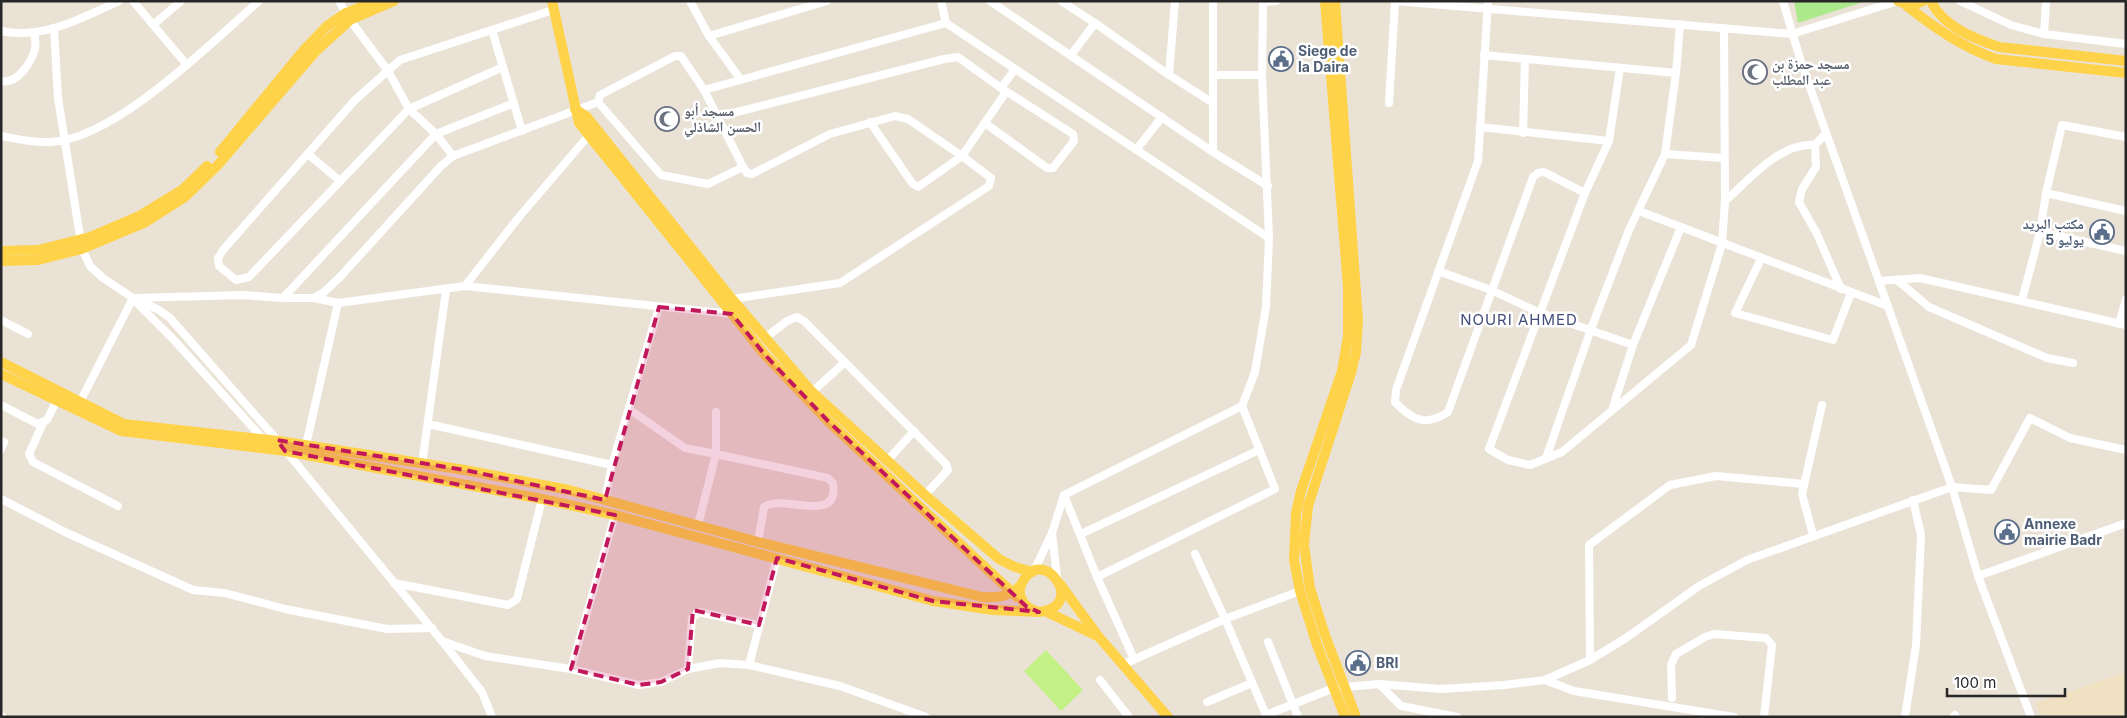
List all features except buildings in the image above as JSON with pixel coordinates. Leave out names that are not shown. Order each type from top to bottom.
[{"type":"main road","points":[[1,261],[38,260],[144,222],[185,197],[217,166],[348,16],[375,1]]},
{"type":"main road","points":[[348,16],[394,1]]},
{"type":"main road","points":[[1325,1],[1348,287],[1348,336],[1342,371],[1311,459],[1296,513],[1294,560],[1300,591],[1345,717]]},
{"type":"main road","points":[[1335,1],[1358,320],[1356,352],[1351,373],[1308,506],[1304,544],[1310,588],[1356,717]]},
{"type":"main road","points":[[1901,3],[1917,5],[1923,1]]},
{"type":"main road","points":[[1931,1],[1940,16],[1981,41],[1999,47],[2126,61]]},
{"type":"main road","points":[[1901,3],[1954,41],[1996,59],[2126,73]]},
{"type":"main road","points":[[553,6],[579,123],[765,356],[828,421],[1017,589],[1027,607],[1042,611],[1098,636]]},
{"type":"main road","points":[[575,109],[587,117],[732,299],[812,392],[924,495],[999,559],[1015,567],[1033,572]]},
{"type":"main road","points":[[1,251],[38,250],[81,245]]},
{"type":"main road","points":[[1,362],[124,424],[277,440],[569,490],[758,542],[982,597],[1001,597],[1017,589],[1024,578],[1033,572],[1044,570],[1058,581],[1098,636],[1168,717]]},
{"type":"main road","points":[[1,374],[122,431],[285,451],[542,498],[615,515],[933,601],[993,610],[1042,611],[1055,606],[1059,601],[1061,595],[1058,581]]},
{"type":"street","points":[[1,31],[17,34],[34,33],[54,28],[119,1]]},
{"type":"street","points":[[133,1],[187,64]]},
{"type":"street","points":[[153,25],[181,1]]},
{"type":"street","points":[[1,136],[51,142],[75,138],[111,120],[155,90],[259,1]]},
{"type":"street","points":[[339,1],[388,71],[409,109],[436,134],[453,156]]},
{"type":"street","points":[[690,1],[709,36],[741,80]]},
{"type":"street","points":[[941,1],[946,23],[1270,238]]},
{"type":"street","points":[[990,1],[1213,152],[1268,186]]},
{"type":"street","points":[[1061,1],[1169,75],[1214,103]]},
{"type":"street","points":[[1169,75],[1175,1]]},
{"type":"street","points":[[1212,1],[1213,152]]},
{"type":"street","points":[[1097,577],[1275,489],[1242,406],[1255,372],[1266,307],[1270,238],[1262,75],[1263,2],[1276,1]]},
{"type":"street","points":[[1389,103],[1395,1],[1488,5],[1792,34],[1901,3]]},
{"type":"street","points":[[1782,1],[1826,133],[1952,487],[1978,576],[2031,717]]},
{"type":"street","points":[[1960,1],[1972,4],[2011,25],[2044,34],[2126,44]]},
{"type":"street","points":[[2044,34],[2046,1]]},
{"type":"street","points":[[709,36],[824,2]]},
{"type":"street","points":[[1488,5],[1478,161],[1396,390],[1395,402],[1407,415],[1427,421],[1438,419],[1448,412],[1533,178],[1538,173],[1544,172],[1585,193]]},
{"type":"street","points":[[503,67],[409,109],[249,277],[243,280],[236,280],[218,266],[218,258],[223,250],[355,100],[400,60],[492,30],[553,6]]},
{"type":"street","points":[[704,90],[946,23]]},
{"type":"street","points":[[1071,55],[1095,23]]},
{"type":"street","points":[[1546,458],[1590,329],[1628,230],[1639,211],[1665,154],[1676,73],[1680,24]]},
{"type":"street","points":[[54,28],[58,98],[64,140],[81,245],[90,266],[133,298],[174,340],[262,439],[285,451]]},
{"type":"street","points":[[1620,68],[1609,141],[1585,193],[1538,312],[1489,449],[1508,460],[1530,465],[1562,452],[1691,346],[1722,244],[1725,201],[1724,28]]},
{"type":"street","points":[[492,30],[522,131]]},
{"type":"street","points":[[1,81],[11,82],[18,78],[36,47],[34,33]]},
{"type":"street","points":[[1484,55],[1676,73]]},
{"type":"street","points":[[598,102],[600,95],[675,56],[681,56],[704,90],[747,173],[752,174],[830,134],[895,116],[908,120],[991,178],[989,186],[854,275],[840,282],[732,299]]},
{"type":"street","points":[[733,113],[934,61],[958,57],[1003,90],[1073,134],[1074,141],[1053,168],[1047,168],[985,123]]},
{"type":"street","points":[[1523,133],[1525,59]]},
{"type":"street","points":[[870,122],[915,186],[918,186],[962,156],[985,123],[1015,69]]},
{"type":"street","points":[[1213,75],[1262,75]]},
{"type":"street","points":[[314,298],[324,292],[340,277],[441,166],[453,156],[598,102]]},
{"type":"street","points":[[598,102],[661,175],[708,184],[743,167]]},
{"type":"street","points":[[283,298],[436,134],[514,103]]},
{"type":"street","points":[[1136,150],[1162,117]]},
{"type":"street","points":[[2022,300],[2040,232],[2046,193],[2062,125],[2126,137]]},
{"type":"street","points":[[1480,127],[1609,141]]},
{"type":"street","points":[[1826,133],[1815,145],[1816,167],[1802,189],[1799,202],[1817,234],[1841,289]]},
{"type":"street","points":[[465,286],[519,217],[589,135]]},
{"type":"street","points":[[1725,201],[1769,162],[1789,150],[1806,144],[1815,145]]},
{"type":"street","points":[[308,154],[340,181]]},
{"type":"street","points":[[1665,154],[1724,158]]},
{"type":"street","points":[[2046,193],[2126,211]]},
{"type":"street","points":[[1639,211],[1888,306]]},
{"type":"street","points":[[1612,412],[1633,345],[1681,227]]},
{"type":"street","points":[[2040,232],[2126,252]]},
{"type":"street","points":[[1761,259],[1735,313],[1833,340],[1851,292]]},
{"type":"street","points":[[1438,271],[1491,290],[1538,312],[1633,345]]},
{"type":"street","points":[[1879,281],[1920,278],[2122,324],[2126,299]]},
{"type":"street","points":[[242,295],[243,280]]},
{"type":"street","points":[[1897,280],[1929,307],[2047,358],[2073,363]]},
{"type":"street","points":[[133,298],[242,295],[314,298],[338,303],[465,286],[732,314]]},
{"type":"street","points":[[422,464],[446,290]]},
{"type":"street","points":[[80,402],[133,298]]},
{"type":"street","points":[[133,298],[170,318],[277,440],[432,628],[482,692],[492,717]]},
{"type":"street","points":[[306,445],[338,303]]},
{"type":"street","points":[[605,500],[612,465],[659,307]]},
{"type":"street","points":[[765,338],[787,321],[797,317],[804,321],[844,363],[941,457],[948,470],[924,495]]},
{"type":"street","points":[[3,324],[28,334]]},
{"type":"street","points":[[812,392],[844,363]]},
{"type":"street","points":[[1,406],[38,424],[47,420],[56,400]]},
{"type":"street","points":[[1813,535],[1802,494],[1822,404]]},
{"type":"street","points":[[1033,572],[1052,533],[1064,495],[1242,406]]},
{"type":"street","points":[[629,409],[685,448],[828,478],[833,483],[833,495],[828,502],[818,507],[776,502],[764,507],[758,542]]},
{"type":"street","points":[[698,525],[716,454],[716,412]]},
{"type":"street","points":[[1195,554],[1226,619],[1266,716],[1334,688],[1379,684],[1441,689],[1545,680],[1590,660],[1626,638],[1699,586],[1747,560],[1952,487],[1991,490],[2030,418],[2070,438],[2126,450]]},
{"type":"street","points":[[43,422],[29,454],[33,462],[118,506]]},
{"type":"street","points":[[428,424],[612,465]]},
{"type":"street","points":[[887,461],[914,431]]},
{"type":"street","points":[[1,441],[4,442],[1,449]]},
{"type":"street","points":[[1081,534],[1259,450]]},
{"type":"street","points":[[1590,660],[1589,545],[1670,485],[1716,476],[1804,484]]},
{"type":"street","points":[[1064,495],[1097,577],[1134,659]]},
{"type":"street","points":[[394,582],[508,605],[513,603],[517,599],[542,498]]},
{"type":"street","points":[[1,499],[67,533],[193,590],[225,593],[285,609],[387,629],[432,628]]},
{"type":"street","points":[[1905,717],[1916,645],[1921,535],[1913,500]]},
{"type":"street","points":[[571,669],[615,515]]},
{"type":"street","points":[[1978,576],[2126,523]]},
{"type":"street","points":[[1052,533],[1058,581]]},
{"type":"street","points":[[749,665],[777,558]]},
{"type":"street","points":[[1124,664],[1226,619],[1300,591]]},
{"type":"street","points":[[688,668],[692,618],[699,612],[759,625]]},
{"type":"street","points":[[1672,698],[1671,665],[1676,654],[1705,637],[1714,634],[1766,638],[1772,645],[1764,717]]},
{"type":"street","points":[[442,641],[485,656],[571,669],[639,685],[661,682],[688,668],[720,663],[749,665],[840,686],[926,717]]},
{"type":"street","points":[[1268,642],[1298,717]]},
{"type":"street","points":[[1100,680],[1129,717]]},
{"type":"street","points":[[1545,680],[1574,691],[1734,717]]},
{"type":"street","points":[[1207,702],[1252,683]]},
{"type":"street","points":[[1379,684],[1401,706],[1457,717]]},
{"type":"highlighted area","points":[[659,307],[732,314],[765,355],[828,421],[1027,607],[1039,612],[933,601],[777,558],[759,625],[693,610],[688,669],[661,682],[639,685],[571,669],[615,515],[285,451],[277,440],[465,470],[605,500]]},
{"type":"shaded area","points":[[2126,672],[2126,717],[2041,717],[2036,703]]},
{"type":"green space","points":[[1794,1],[1866,1],[1798,23]]},
{"type":"green space","points":[[1046,650],[1083,690],[1061,711],[1024,671]]},
{"type":"place","name":"Siege de la Daira","points":[[1281,59]]},
{"type":"place","name":"مسجد حمزة بن عبد المطلب","points":[[1755,72]]},
{"type":"place","name":"مسجد أبو الحسن الشاذلي","points":[[667,119]]},
{"type":"place","name":"مكتب البريد 5 يوليو","points":[[2102,232]]},
{"type":"place","name":"Annexe mairie Badr","points":[[2007,532]]},
{"type":"place","name":"BRI","points":[[1358,663]]},
{"type":"district","name":"NOURI AHMED","points":[[1519,320]]}]
